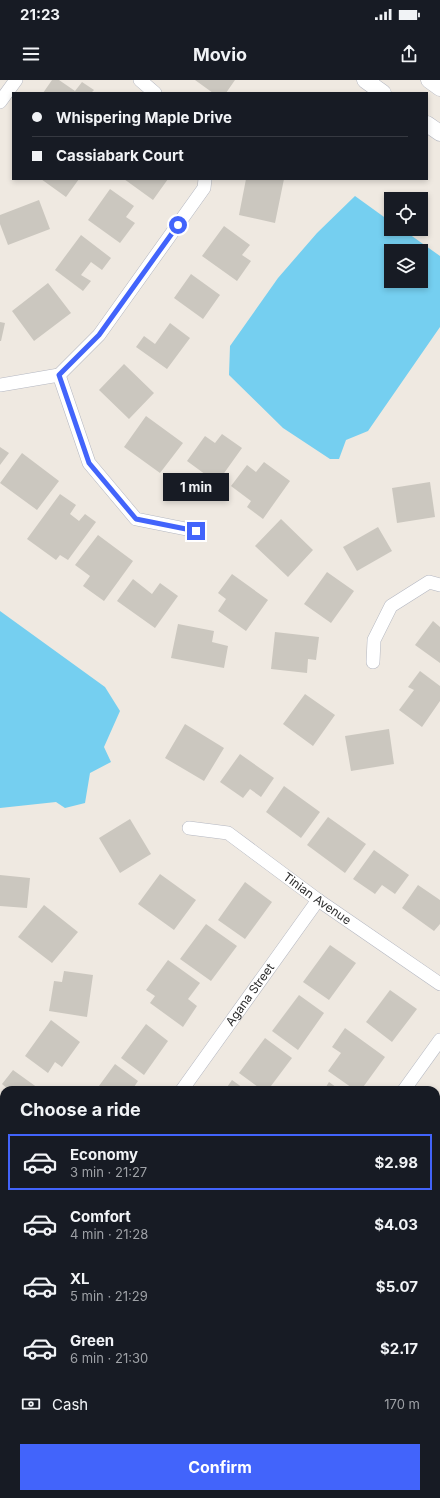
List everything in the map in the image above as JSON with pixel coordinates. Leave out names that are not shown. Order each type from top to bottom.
[{"type":"street","points":[[0,102],[16,80]]},
{"type":"street","points":[[140,80],[153,92]]},
{"type":"street","points":[[365,80],[382,92]]},
{"type":"street","points":[[429,80],[440,88]]},
{"type":"street","points":[[428,125],[440,133]]},
{"type":"street","points":[[0,385],[59,375],[99,335],[204,188],[205,180]]},
{"type":"street","points":[[59,375],[89,463],[136,519],[196,531]]},
{"type":"street","points":[[373,662],[374,640],[391,606],[429,582],[440,585]]},
{"type":"street","name":"Tinian Avenue","points":[[189,828],[228,833],[318,900],[440,984]]},
{"type":"street","name":"Agana Street","points":[[185,1086],[318,900]]},
{"type":"street","points":[[407,1086],[440,1040]]},
{"type":"water","points":[[355,196],[384,217],[384,236],[412,236],[423,244],[384,244],[384,288],[428,288],[428,247],[440,256],[440,327],[368,431],[346,440],[339,459],[330,459],[283,428],[229,375],[230,346],[278,278],[317,233]]},
{"type":"water","points":[[0,611],[105,687],[120,711],[104,747],[111,762],[90,773],[85,803],[65,808],[56,802],[0,808]]},
{"type":"building","points":[[52,80],[59,80],[75,91],[82,82],[94,90],[92,92],[44,92]]},
{"type":"building","points":[[195,80],[235,80],[227,92],[212,92]]},
{"type":"building","points":[[42,180],[78,180],[66,197]]},
{"type":"building","points":[[125,180],[167,180],[153,200]]},
{"type":"building","points":[[246,180],[284,180],[275,223],[239,215]]},
{"type":"building","points":[[110,189],[134,206],[126,217],[135,223],[120,243],[88,220]]},
{"type":"building","points":[[39,200],[50,229],[8,245],[0,224],[0,215]]},
{"type":"building","points":[[224,226],[250,245],[242,255],[251,261],[237,281],[202,256]]},
{"type":"building","points":[[81,235],[111,258],[102,270],[91,262],[81,275],[91,281],[83,291],[55,270]]},
{"type":"building","points":[[191,274],[220,295],[203,319],[174,298]]},
{"type":"building","points":[[48,283],[71,313],[34,341],[12,311]]},
{"type":"building","points":[[0,322],[5,323],[1,341],[0,341]]},
{"type":"building","points":[[170,323],[190,338],[167,369],[136,347],[144,336],[155,344]]},
{"type":"building","points":[[124,364],[154,393],[129,419],[99,390]]},
{"type":"building","points":[[146,416],[183,443],[160,473],[124,447]]},
{"type":"building","points":[[222,434],[242,448],[217,483],[187,461],[205,436],[215,443]]},
{"type":"building","points":[[0,447],[9,453],[0,465]]},
{"type":"building","points":[[22,453],[59,481],[37,510],[0,483]]},
{"type":"building","points":[[264,462],[290,481],[263,519],[247,507],[251,501],[231,486],[247,465],[256,472]]},
{"type":"building","points":[[430,482],[435,517],[397,523],[392,488]]},
{"type":"building","points":[[60,494],[76,505],[70,514],[79,521],[85,514],[96,522],[68,560],[60,555],[56,560],[27,539]]},
{"type":"building","points":[[281,519],[313,550],[288,577],[255,546]]},
{"type":"building","points":[[378,527],[392,551],[357,571],[343,547]]},
{"type":"building","points":[[98,535],[133,561],[104,601],[83,586],[90,576],[75,565]]},
{"type":"building","points":[[327,572],[354,591],[331,623],[304,604]]},
{"type":"building","points":[[232,574],[268,600],[246,631],[218,611],[226,599],[218,593]]},
{"type":"building","points":[[133,579],[152,594],[160,583],[178,596],[155,628],[117,601]]},
{"type":"building","points":[[433,621],[440,627],[440,663],[415,645]]},
{"type":"building","points":[[178,624],[214,631],[212,642],[228,646],[224,668],[171,658]]},
{"type":"building","points":[[275,632],[319,637],[316,660],[308,659],[307,673],[271,669]]},
{"type":"building","points":[[420,671],[440,686],[440,701],[422,727],[399,710],[414,690],[408,687]]},
{"type":"building","points":[[305,694],[335,715],[313,746],[283,724]]},
{"type":"building","points":[[185,724],[224,748],[204,781],[165,758]]},
{"type":"building","points":[[389,729],[394,764],[351,771],[345,736]]},
{"type":"building","points":[[240,754],[274,778],[261,797],[250,789],[243,798],[220,782]]},
{"type":"building","points":[[284,786],[320,812],[301,838],[266,812]]},
{"type":"building","points":[[328,817],[366,844],[345,873],[307,845]]},
{"type":"building","points":[[130,819],[151,854],[120,873],[99,838]]},
{"type":"building","points":[[374,850],[409,875],[395,894],[382,885],[375,894],[353,879]]},
{"type":"building","points":[[160,874],[196,900],[174,930],[138,904]]},
{"type":"building","points":[[0,875],[30,878],[27,908],[0,906]]},
{"type":"building","points":[[245,882],[272,902],[245,939],[218,920]]},
{"type":"building","points":[[418,885],[440,900],[440,924],[434,931],[402,908]]},
{"type":"building","points":[[44,905],[78,932],[52,963],[18,937]]},
{"type":"building","points":[[206,924],[237,946],[211,981],[180,959]]},
{"type":"building","points":[[330,945],[356,963],[329,1000],[303,982]]},
{"type":"building","points":[[168,960],[200,983],[188,999],[197,1006],[183,1027],[150,1003],[155,996],[146,990]]},
{"type":"building","points":[[64,971],[93,975],[87,1017],[49,1011],[54,981],[62,982]]},
{"type":"building","points":[[390,990],[417,1009],[392,1042],[366,1022]]},
{"type":"building","points":[[299,995],[324,1013],[298,1050],[272,1031]]},
{"type":"building","points":[[51,1020],[80,1042],[62,1067],[55,1062],[48,1073],[25,1056]]},
{"type":"building","points":[[146,1024],[168,1041],[144,1075],[121,1058]]},
{"type":"building","points":[[345,1028],[385,1057],[364,1086],[349,1086],[328,1071],[341,1053],[332,1047]]},
{"type":"building","points":[[265,1038],[292,1058],[271,1086],[257,1086],[239,1073]]},
{"type":"building","points":[[115,1064],[138,1081],[135,1086],[99,1086]]},
{"type":"building","points":[[13,1070],[35,1086],[4,1086],[2,1084]]},
{"type":"building","points":[[232,1080],[240,1086],[228,1086]]},
{"type":"building","points":[[329,1082],[334,1086],[326,1086]]},
{"type":"route","points":[[178,225],[99,335],[59,375],[89,463],[136,519],[196,531]]}]
